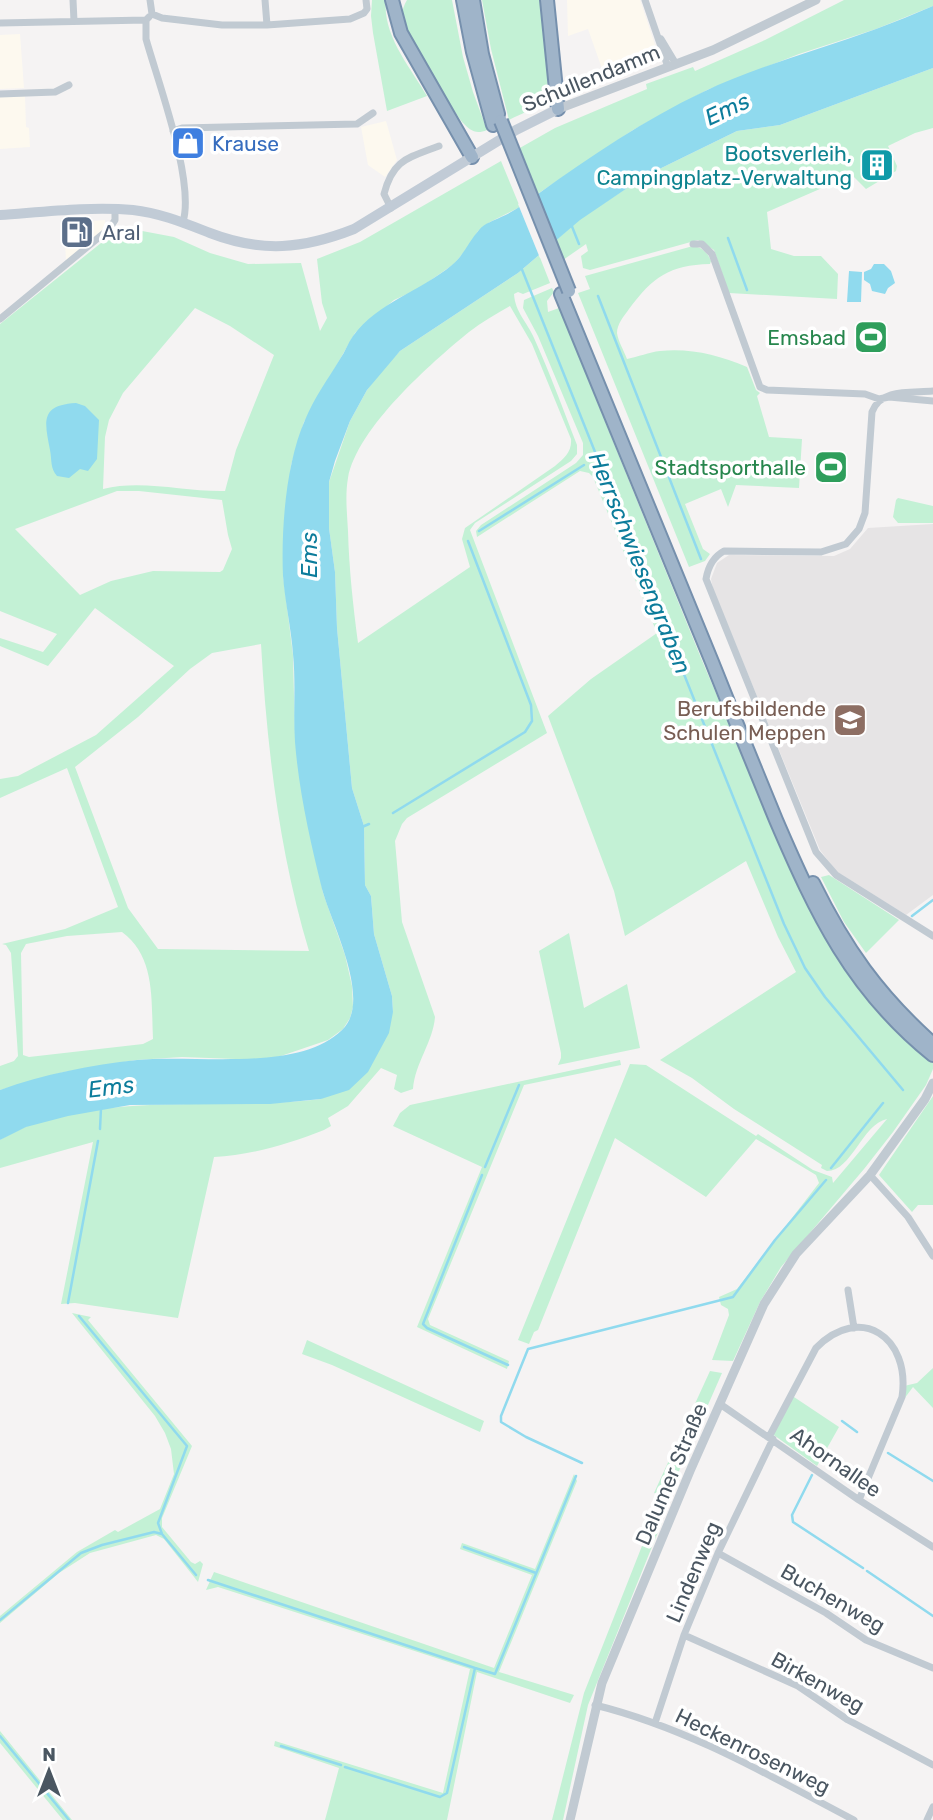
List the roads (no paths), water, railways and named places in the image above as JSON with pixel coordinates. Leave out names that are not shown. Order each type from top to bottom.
[{"type":"highway","points":[[392,0],[396,19],[415,58],[472,157]]},
{"type":"highway","points":[[396,19],[400,0]]},
{"type":"highway","points":[[457,0],[472,25]]},
{"type":"highway","points":[[463,0],[497,123],[800,875],[824,925],[862,983],[882,1007],[931,1048]]},
{"type":"highway","points":[[472,25],[473,0]]},
{"type":"highway","points":[[472,25],[479,0]]},
{"type":"highway","points":[[547,2],[558,109]]},
{"type":"main road","name":"Schullendamm","points":[[0,215],[115,209],[151,213],[235,241],[282,247],[329,239],[354,229],[516,130],[558,109]]},
{"type":"street","points":[[73,0],[74,22]]},
{"type":"street","points":[[150,0],[146,39],[183,176],[183,222]]},
{"type":"street","points":[[265,0],[267,25]]},
{"type":"street","points":[[0,23],[149,17],[222,25],[267,25],[350,19],[364,13],[367,9],[366,0]]},
{"type":"street","points":[[646,0],[672,66]]},
{"type":"street","name":"Schullendamm","points":[[558,109],[724,45],[816,0]]},
{"type":"street","points":[[0,94],[55,92],[69,85]]},
{"type":"street","points":[[173,131],[182,128],[357,124],[373,113]]},
{"type":"street","points":[[390,208],[384,194],[392,170],[399,162],[439,146]]},
{"type":"street","points":[[0,319],[109,229],[115,220],[115,209]]},
{"type":"street","points":[[693,244],[702,244],[712,254],[760,387],[767,390],[865,394],[879,399],[889,397],[933,401]]},
{"type":"street","points":[[933,391],[893,394],[879,399],[872,412],[865,513],[859,529],[846,544],[821,552],[724,551],[707,569],[706,579],[816,852],[836,875],[933,936]]},
{"type":"street","name":"Dalumer Straße","points":[[570,1820],[595,1705],[612,1658],[764,1304],[796,1254],[870,1175],[925,1099],[933,1083]]},
{"type":"street","points":[[870,1175],[908,1217],[933,1256]]},
{"type":"street","points":[[848,1290],[854,1328],[883,1335],[891,1342],[899,1353],[904,1376],[902,1397],[859,1500]]},
{"type":"street","name":"Lindenweg","points":[[654,1723],[684,1635],[718,1553],[816,1348],[831,1334],[854,1328]]},
{"type":"street","name":"Ahornallee","points":[[720,1404],[859,1500],[933,1547]]},
{"type":"street","name":"Buchenweg","points":[[718,1553],[826,1613],[866,1640],[933,1668]]},
{"type":"street","name":"Birkenweg","points":[[684,1635],[798,1686],[848,1720],[933,1765]]},
{"type":"street","name":"Heckenrosenweg","points":[[595,1705],[654,1723],[715,1748],[854,1820]]},
{"type":"street","points":[[927,1820],[933,1807]]},
{"type":"water","name":"Ems","points":[[933,6],[933,68],[780,125],[737,131],[645,176],[580,220],[518,273],[400,351],[367,390],[350,421],[329,482],[329,528],[352,788],[364,826],[365,885],[371,896],[374,934],[392,996],[393,1012],[389,1033],[368,1072],[349,1090],[321,1099],[270,1104],[130,1105],[26,1127],[0,1140],[0,1090],[17,1084],[85,1067],[137,1060],[245,1059],[300,1052],[323,1043],[342,1030],[350,1017],[352,982],[322,889],[299,779],[294,731],[294,665],[283,557],[286,496],[299,437],[313,404],[353,336],[363,324],[387,305],[452,265],[484,226],[521,206],[598,152],[660,114],[745,74],[876,29]]},
{"type":"water","points":[[874,264],[884,264],[891,271],[895,283],[885,294],[872,291],[870,284],[864,280],[864,272]]},
{"type":"water","points":[[849,271],[862,272],[861,302],[847,302]]},
{"type":"water","points":[[76,403],[85,406],[99,420],[97,459],[88,471],[80,469],[69,478],[57,476],[53,470],[47,417],[56,407]]},
{"type":"waterway","points":[[571,224],[579,244]]},
{"type":"waterway","points":[[728,238],[747,290]]},
{"type":"waterway","name":"Herrschwiesengraben","points":[[521,267],[784,924],[805,968],[825,997],[903,1090]]},
{"type":"waterway","points":[[598,296],[701,559]]},
{"type":"waterway","points":[[479,531],[584,465]]},
{"type":"waterway","points":[[393,813],[525,732],[532,721],[531,705],[468,541]]},
{"type":"waterway","points":[[362,827],[369,824]]},
{"type":"waterway","points":[[912,916],[933,900]]},
{"type":"waterway","points":[[485,1167],[519,1085]]},
{"type":"waterway","points":[[831,1168],[883,1103]]},
{"type":"waterway","name":"Ems","points":[[100,1129],[101,1108]]},
{"type":"waterway","points":[[68,1303],[98,1141]]},
{"type":"waterway","points":[[482,1175],[423,1324],[508,1365]]},
{"type":"waterway","points":[[582,1463],[501,1422],[528,1349],[733,1297],[775,1240],[826,1180]]},
{"type":"waterway","points":[[79,1316],[187,1446],[158,1523],[162,1534],[196,1575]]},
{"type":"waterway","points":[[842,1421],[857,1432]]},
{"type":"waterway","points":[[888,1453],[933,1481]]},
{"type":"waterway","points":[[812,1475],[792,1515],[793,1522],[863,1568]]},
{"type":"waterway","points":[[345,1767],[440,1797],[447,1793],[475,1668],[495,1674],[576,1476]]},
{"type":"waterway","points":[[0,1620],[81,1553],[154,1532],[162,1534]]},
{"type":"waterway","points":[[464,1547],[536,1573]]},
{"type":"waterway","points":[[867,1571],[933,1616]]},
{"type":"waterway","points":[[208,1580],[475,1668]]},
{"type":"waterway","points":[[0,1736],[69,1820]]},
{"type":"waterway","points":[[281,1746],[341,1765]]},
{"type":"place","name":"Krause","points":[[188,143]]},
{"type":"place","name":"Bootsverleih, Campingplatz-Verwaltung","points":[[877,165]]},
{"type":"place","name":"Aral","points":[[77,232]]},
{"type":"place","name":"Emsbad","points":[[871,337]]},
{"type":"place","name":"Stadtsporthalle","points":[[831,467]]},
{"type":"place","name":"Berufsbildende Schulen Meppen","points":[[850,720]]}]
